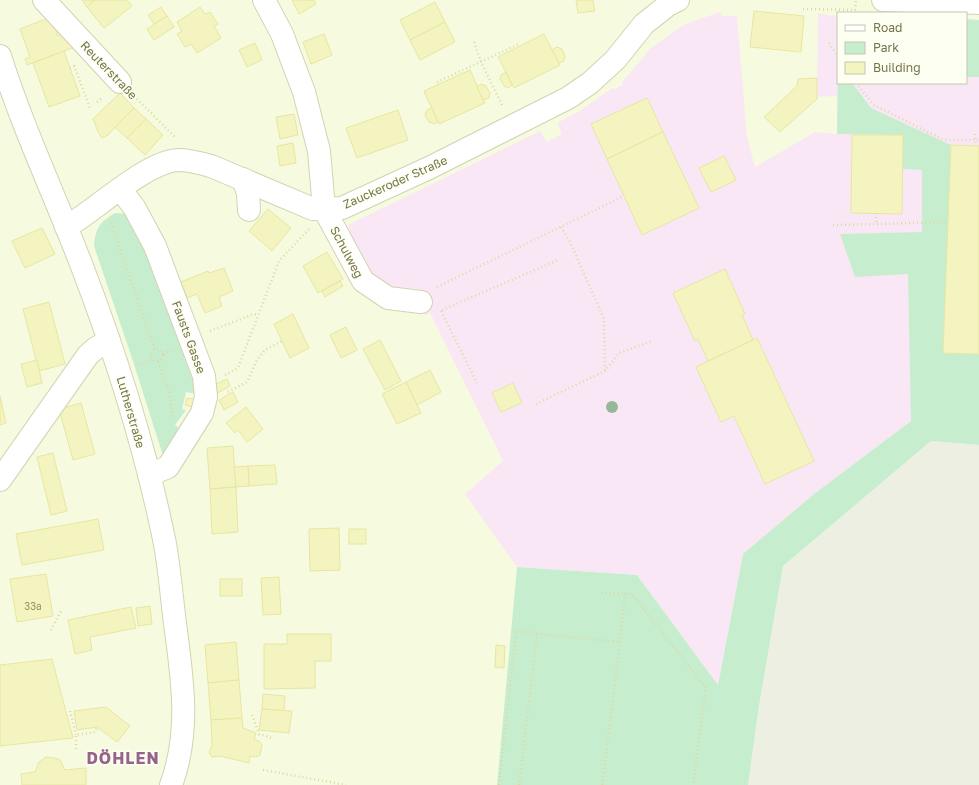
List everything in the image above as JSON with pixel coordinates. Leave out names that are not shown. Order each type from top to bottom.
[{"type":"street","name":"Reuterstraße","points":[[44,0],[120,82]]},
{"type":"street","points":[[264,0],[284,39],[304,92],[319,151],[318,217]]},
{"type":"street","points":[[883,0],[979,3]]},
{"type":"street","name":"Zauckeroder Straße","points":[[66,227],[83,217],[120,189],[156,167],[178,160],[195,161],[243,178],[313,209],[318,217],[342,208],[429,168],[568,98],[590,83],[615,60],[644,24],[670,2]]},
{"type":"street","name":"Lutherstraße","points":[[0,56],[4,86],[66,227],[109,341],[148,475],[165,545],[184,700],[181,752],[171,785]]},
{"type":"street","points":[[243,178],[248,194],[249,210]]},
{"type":"street","name":"Fausts Gasse","points":[[120,189],[134,207],[155,246],[204,374],[206,397],[202,413],[181,444],[168,467],[148,475]]},
{"type":"street","name":"Schulweg","points":[[318,217],[363,281],[388,298],[414,301]]},
{"type":"street","points":[[0,480],[88,355],[109,341]]},
{"type":"path","points":[[802,9],[855,10],[856,0]]},
{"type":"path","points":[[474,42],[481,62],[501,102]]},
{"type":"path","points":[[829,43],[837,55]]},
{"type":"path","points":[[437,82],[520,44]]},
{"type":"path","points":[[70,68],[74,66],[90,108]]},
{"type":"path","name":"Reuterstraße","points":[[120,82],[176,138]]},
{"type":"path","points":[[857,84],[874,105],[944,140],[978,140]]},
{"type":"path","points":[[975,134],[978,140],[976,146]]},
{"type":"path","points":[[414,301],[624,196]]},
{"type":"path","points":[[876,213],[876,224]]},
{"type":"path","points":[[204,384],[238,368],[279,261],[318,217]]},
{"type":"path","points":[[111,222],[155,349]]},
{"type":"path","points":[[833,225],[948,222]]},
{"type":"path","points":[[561,227],[570,242],[604,319],[605,371]]},
{"type":"path","points":[[414,301],[441,310],[558,260]]},
{"type":"path","points":[[441,310],[477,383]]},
{"type":"path","points":[[191,340],[254,314],[258,315]]},
{"type":"path","points":[[232,390],[246,382],[257,360],[265,350],[282,341]]},
{"type":"path","points":[[536,404],[605,371],[619,353],[652,341]]},
{"type":"path","points":[[155,349],[151,352],[150,357],[153,361],[158,362]]},
{"type":"path","points":[[155,349],[160,350],[163,354],[162,359],[158,362]]},
{"type":"path","points":[[158,362],[170,395],[174,440],[181,444]]},
{"type":"path","points":[[602,593],[632,594],[706,688],[693,785]]},
{"type":"path","points":[[602,785],[620,642],[624,594]]},
{"type":"path","points":[[51,630],[61,611]]},
{"type":"path","points":[[499,785],[516,631],[620,642]]},
{"type":"path","points":[[519,785],[527,729],[537,634]]},
{"type":"path","points":[[70,711],[76,735],[76,749]]},
{"type":"path","points":[[252,715],[259,734],[272,738]]},
{"type":"path","points":[[76,735],[95,732],[97,727]]},
{"type":"path","points":[[263,770],[346,785]]},
{"type":"shaded area","points":[[0,0],[979,0],[979,413],[517,568],[497,785],[0,785]]},
{"type":"shaded area","points":[[720,12],[722,16],[737,16],[747,137],[755,167],[815,132],[837,134],[837,96],[817,97],[818,13],[837,17],[837,84],[967,84],[967,19],[979,20],[979,413],[911,421],[814,494],[743,554],[718,685],[637,575],[517,567],[465,494],[503,461],[430,313],[425,315],[421,302],[420,289],[387,286],[372,275],[353,242],[348,225],[540,131],[547,142],[562,134],[557,123],[578,112],[612,88],[615,89],[621,86],[623,84],[622,82],[651,48],[683,25]]},
{"type":"shaded area","points":[[931,441],[979,445],[979,785],[748,785],[759,706],[783,566]]},
{"type":"green space","points":[[967,19],[979,20],[979,77],[967,77]]},
{"type":"green space","points":[[838,84],[853,84],[871,108],[951,145],[943,353],[979,354],[979,445],[931,441],[783,566],[759,706],[748,785],[497,785],[517,567],[637,575],[718,685],[743,554],[814,494],[911,421],[908,274],[855,277],[840,234],[922,232],[922,170],[903,169],[903,135],[837,134]]},
{"type":"green space","points":[[115,213],[126,214],[136,221],[197,382],[196,394],[186,392],[182,409],[186,410],[175,425],[182,430],[164,459],[94,246],[99,226]]},
{"type":"building","points":[[82,0],[95,0],[87,7]]},
{"type":"building","points":[[95,0],[127,0],[132,6],[104,28],[87,7]]},
{"type":"building","points":[[292,0],[314,0],[316,4],[299,14]]},
{"type":"building","points":[[576,0],[593,0],[595,11],[578,13]]},
{"type":"building","points":[[435,2],[445,22],[410,40],[400,20]]},
{"type":"building","points":[[161,7],[167,16],[154,24],[148,15]]},
{"type":"building","points":[[200,7],[205,14],[210,12],[218,24],[214,26],[221,38],[197,53],[191,44],[185,47],[177,34],[182,31],[177,22]]},
{"type":"building","points":[[754,11],[804,16],[801,52],[750,47]]},
{"type":"building","points":[[167,16],[174,27],[154,40],[147,29]]},
{"type":"building","points":[[51,17],[58,36],[64,33],[75,47],[27,65],[25,59],[30,57],[20,29]]},
{"type":"building","points":[[445,22],[455,42],[420,60],[410,40]]},
{"type":"building","points":[[324,34],[332,55],[311,64],[303,42]]},
{"type":"building","points":[[544,34],[560,65],[514,88],[498,57]]},
{"type":"building","points":[[255,43],[262,60],[247,67],[239,50]]},
{"type":"building","points":[[557,47],[562,49],[565,56],[564,61],[559,63],[552,50]]},
{"type":"building","points":[[64,51],[80,96],[49,107],[33,63]]},
{"type":"building","points":[[470,70],[485,103],[439,124],[424,91]]},
{"type":"building","points":[[506,72],[512,85],[508,88],[504,86],[500,79],[501,75]]},
{"type":"building","points":[[817,78],[817,99],[780,132],[764,117],[797,86],[798,79]]},
{"type":"building","points":[[481,84],[486,86],[490,93],[489,98],[483,100],[477,87]]},
{"type":"building","points":[[120,93],[134,108],[108,135],[102,138],[93,119]]},
{"type":"building","points":[[647,98],[663,132],[607,159],[591,124]]},
{"type":"building","points":[[134,108],[146,119],[127,138],[115,127]]},
{"type":"building","points":[[432,108],[438,122],[434,124],[429,122],[425,115],[427,110]]},
{"type":"building","points":[[398,110],[408,140],[357,158],[346,128]]},
{"type":"building","points":[[294,114],[298,135],[280,139],[276,117]]},
{"type":"building","points":[[146,119],[163,135],[145,155],[127,138]]},
{"type":"building","points":[[663,132],[699,208],[642,235],[607,159]]},
{"type":"building","points":[[852,135],[903,135],[902,214],[851,213]]},
{"type":"building","points":[[293,143],[296,163],[280,166],[277,146]]},
{"type":"building","points":[[951,145],[979,146],[979,354],[943,353]]},
{"type":"building","points":[[724,156],[736,180],[711,192],[699,168]]},
{"type":"building","points":[[268,209],[291,228],[272,251],[249,231]]},
{"type":"building","points":[[42,228],[55,254],[25,268],[12,241]]},
{"type":"building","points":[[327,252],[343,279],[318,293],[303,266]]},
{"type":"building","points":[[224,268],[233,291],[219,297],[222,306],[205,313],[197,294],[187,298],[181,282],[208,271],[209,273]]},
{"type":"building","points":[[725,269],[745,314],[742,315],[753,340],[708,361],[698,339],[695,341],[673,293]]},
{"type":"building","points":[[340,281],[343,286],[325,297],[322,291]]},
{"type":"building","points":[[49,302],[65,364],[39,371],[23,309]]},
{"type":"building","points":[[293,314],[309,348],[290,358],[274,324]]},
{"type":"building","points":[[346,327],[357,350],[341,358],[330,335]]},
{"type":"building","points":[[757,338],[814,461],[765,484],[734,416],[721,422],[696,367]]},
{"type":"building","points":[[380,340],[401,381],[385,390],[363,349]]},
{"type":"building","points":[[37,360],[42,383],[27,387],[21,364]]},
{"type":"building","points":[[430,370],[441,392],[417,405],[406,382]]},
{"type":"building","points":[[227,379],[230,386],[216,394],[212,386]]},
{"type":"building","points":[[406,382],[421,413],[397,424],[382,394]]},
{"type":"building","points":[[513,383],[522,403],[501,412],[492,393]]},
{"type":"building","points":[[233,392],[238,402],[224,410],[219,400]]},
{"type":"building","points":[[0,396],[6,423],[0,425]]},
{"type":"building","points":[[187,398],[194,399],[192,407],[185,405]]},
{"type":"building","points":[[81,403],[95,454],[73,460],[59,409]]},
{"type":"building","points":[[246,407],[263,429],[247,442],[238,430],[235,433],[226,423]]},
{"type":"building","points":[[233,446],[236,487],[210,489],[207,448]]},
{"type":"building","points":[[53,453],[67,511],[51,515],[37,457]]},
{"type":"building","points":[[275,465],[277,484],[249,486],[248,466]]},
{"type":"building","points":[[248,466],[249,486],[236,487],[234,467]]},
{"type":"building","points":[[236,487],[238,532],[212,534],[210,489]]},
{"type":"building","points":[[98,519],[104,550],[22,565],[16,534]]},
{"type":"building","points":[[339,528],[340,570],[310,571],[309,529]]},
{"type":"building","points":[[349,529],[366,529],[366,544],[349,544]]},
{"type":"building","points":[[46,574],[53,616],[17,622],[10,579]]},
{"type":"building","points":[[279,577],[281,614],[263,615],[261,578]]},
{"type":"building","points":[[220,579],[242,579],[242,596],[220,596]]},
{"type":"building","points":[[150,606],[152,624],[138,626],[136,608]]},
{"type":"building","points":[[131,607],[136,628],[90,637],[92,650],[75,654],[68,620]]},
{"type":"building","points":[[287,634],[331,634],[331,661],[315,661],[315,688],[264,689],[264,644],[287,644]]},
{"type":"building","points":[[236,642],[239,680],[208,683],[205,645]]},
{"type":"building","points":[[496,645],[505,646],[504,668],[495,667]]},
{"type":"building","points":[[52,659],[73,738],[0,746],[0,665]]},
{"type":"building","points":[[239,680],[242,718],[211,720],[208,683]]},
{"type":"building","points":[[263,694],[285,696],[284,711],[262,709]]},
{"type":"building","points":[[106,707],[130,726],[117,742],[97,727],[77,730],[74,711]]},
{"type":"building","points":[[262,709],[292,711],[289,733],[259,730]]},
{"type":"building","points":[[242,718],[243,728],[256,733],[254,740],[259,741],[262,745],[260,755],[256,757],[250,756],[249,763],[220,756],[212,757],[209,752],[212,745],[211,720]]},
{"type":"building","points":[[46,757],[60,760],[65,770],[86,768],[86,785],[22,785],[21,774],[35,772],[39,762]]},
{"type":"district","name":"DÖHLEN","points":[[123,758]]}]
